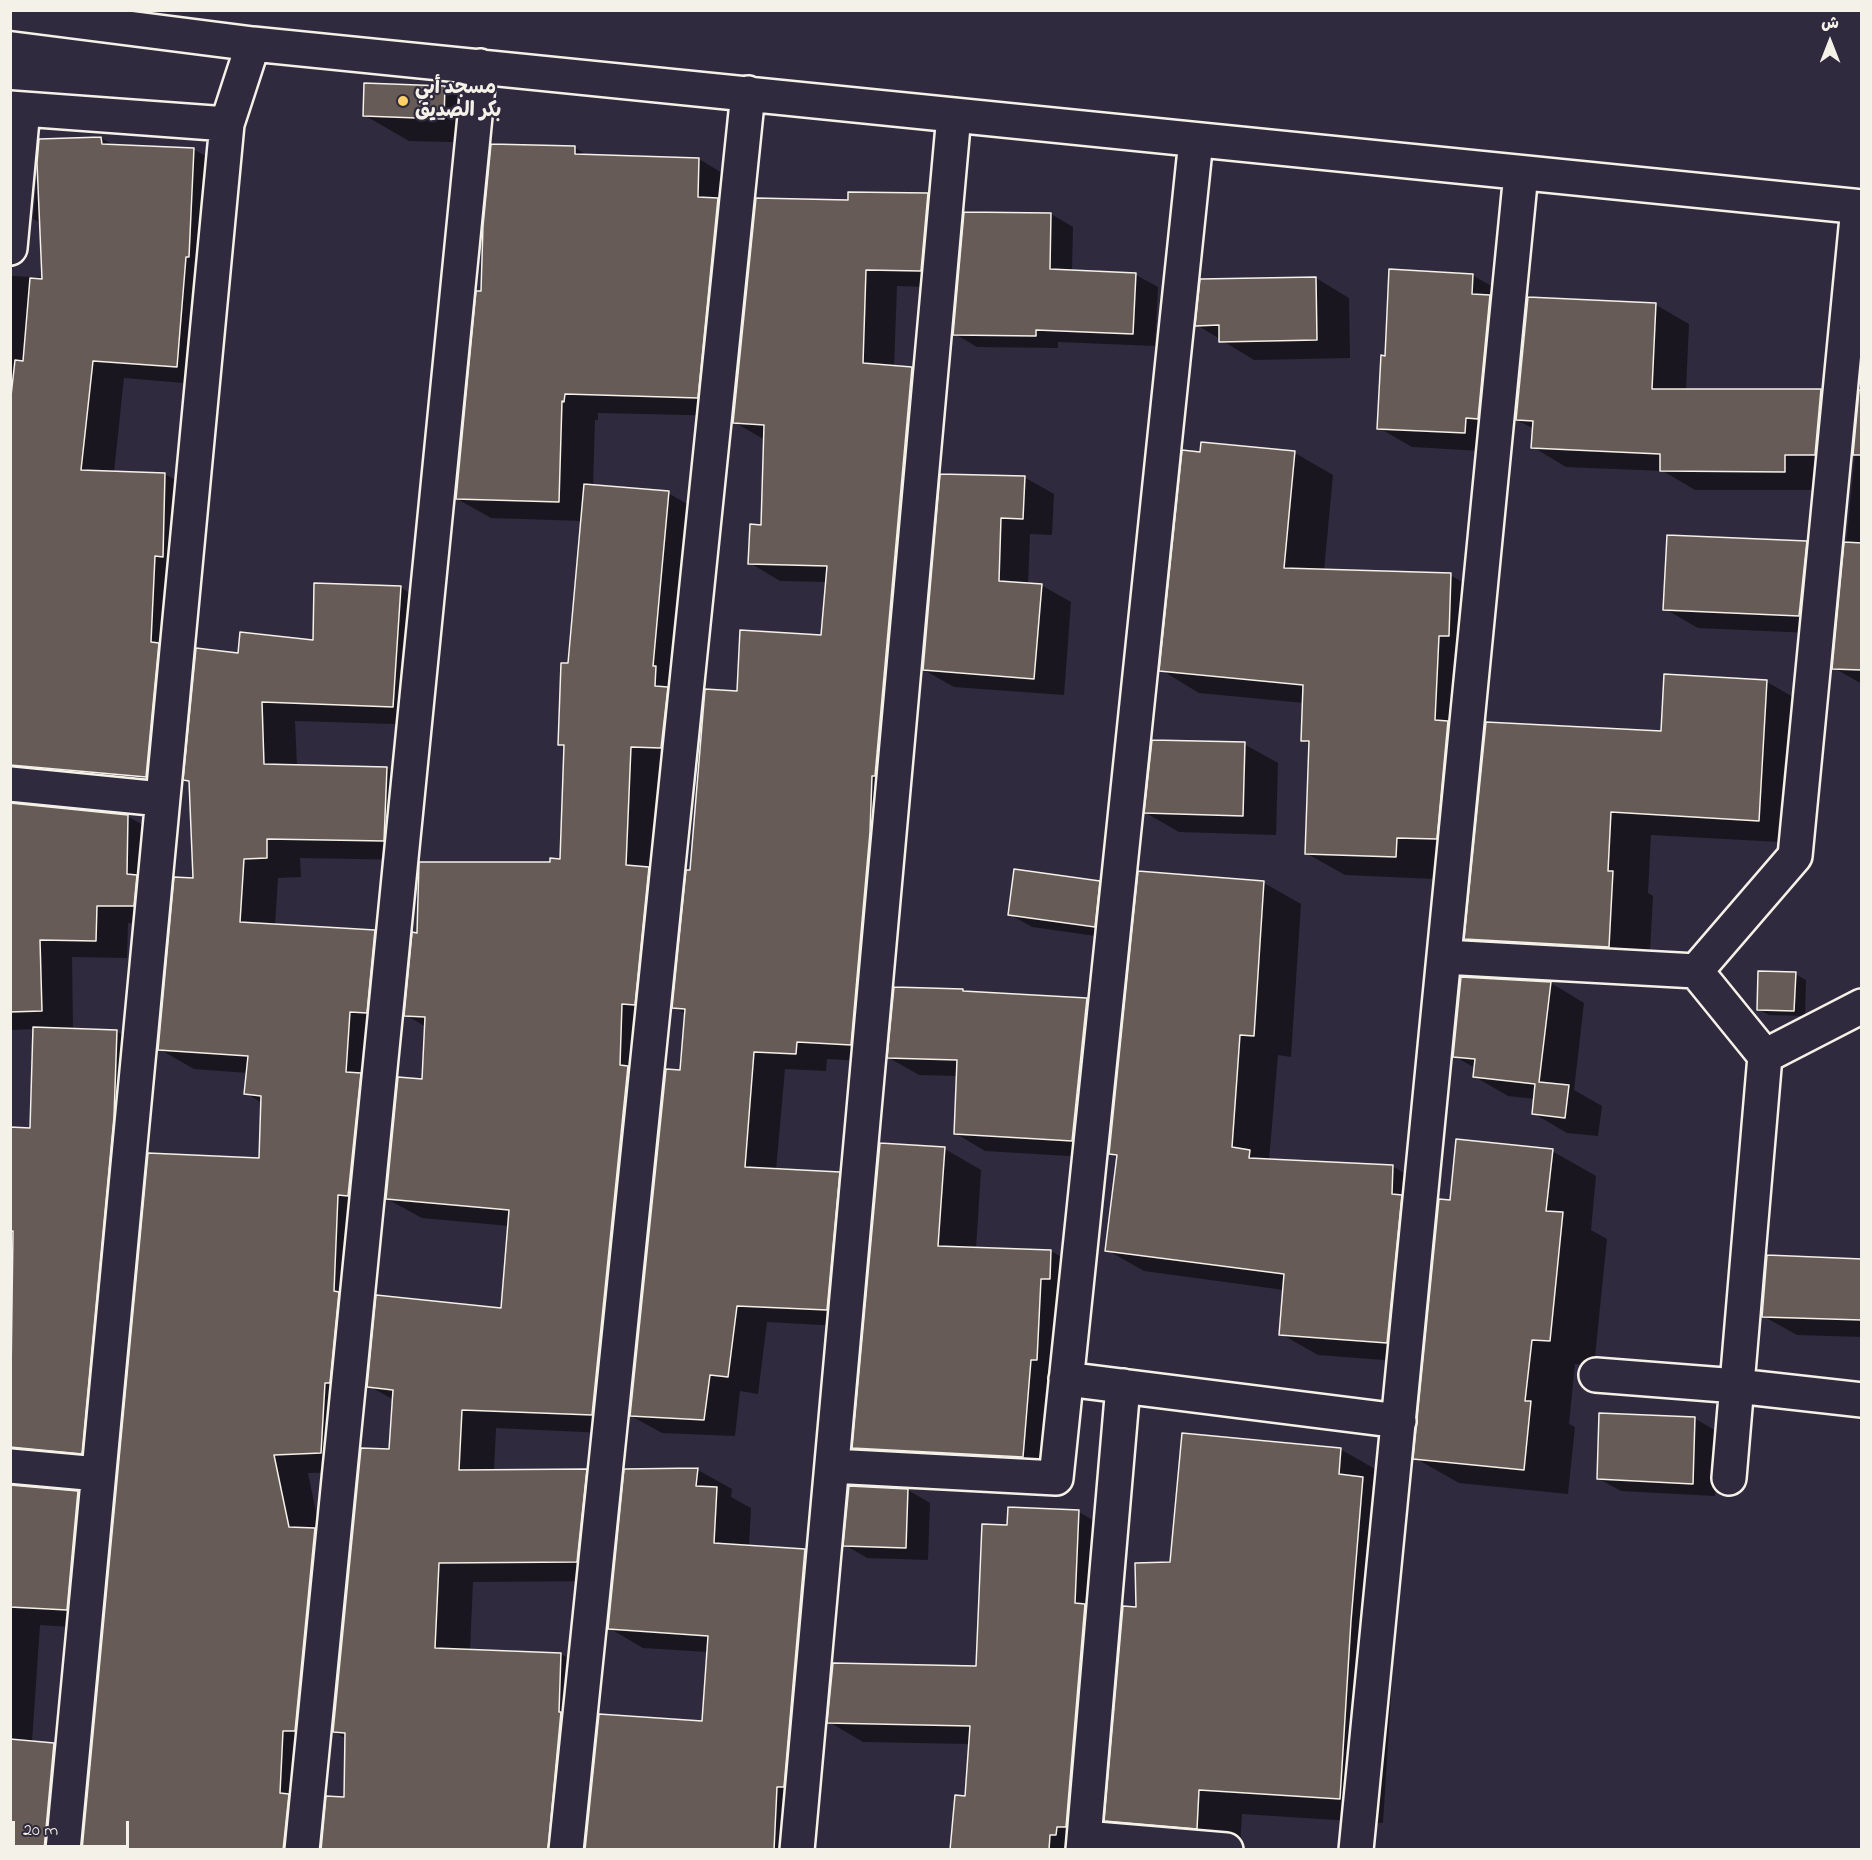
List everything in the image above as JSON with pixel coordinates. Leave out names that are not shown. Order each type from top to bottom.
[{"type":"street","points":[[10,13],[253,44],[1860,207],[1795,856],[1696,971]]},
{"type":"street","points":[[63,1850],[227,124],[253,44]]},
{"type":"street","points":[[302,1850],[480,66]]},
{"type":"street","points":[[566,1850],[748,93]]},
{"type":"street","points":[[10,248],[17,108],[227,124]]},
{"type":"street","points":[[797,1850],[954,115]]},
{"type":"street","points":[[832,1466],[1056,1478],[1196,140]]},
{"type":"street","points":[[1356,1850],[1521,173]]},
{"type":"street","points":[[10,784],[162,799]]},
{"type":"street","points":[[1444,957],[1696,971],[1766,1056],[1729,1478]]},
{"type":"street","points":[[1766,1056],[1862,1005]]},
{"type":"street","points":[[1596,1375],[1737,1386],[1862,1400]]},
{"type":"street","points":[[1066,1379],[1399,1421]]},
{"type":"street","points":[[1124,1386],[1083,1844],[1226,1850]]},
{"type":"street","points":[[10,1466],[98,1474]]},
{"type":"building","points":[[364,83],[445,86],[444,119],[363,116]]},
{"type":"building","points":[[101,137],[102,144],[194,148],[189,257],[186,257],[177,367],[93,361],[81,470],[165,473],[163,557],[155,556],[151,642],[159,643],[146,777],[10,765],[10,405],[15,360],[23,361],[30,278],[42,279],[37,163],[39,139]]},
{"type":"building","points":[[491,144],[575,146],[575,154],[699,158],[698,197],[718,198],[698,398],[565,394],[564,402],[562,401],[559,502],[456,499],[476,291],[481,291],[483,226]]},
{"type":"building","points":[[848,192],[928,193],[921,271],[866,270],[863,363],[912,367],[875,776],[872,776],[870,832],[851,1045],[797,1042],[796,1054],[754,1052],[745,1167],[840,1172],[827,1310],[737,1306],[728,1377],[710,1375],[704,1420],[630,1416],[666,1069],[680,1070],[685,1009],[672,1008],[686,870],[690,870],[705,689],[737,691],[740,630],[821,635],[827,566],[748,564],[750,524],[761,525],[764,425],[733,423],[756,198],[848,200]]},
{"type":"building","points":[[964,212],[1051,213],[1050,269],[1136,273],[1133,334],[1036,330],[1036,336],[953,335]]},
{"type":"building","points":[[1389,269],[1473,274],[1472,294],[1490,295],[1478,419],[1466,418],[1465,433],[1377,429],[1381,355],[1385,356]]},
{"type":"building","points":[[1316,277],[1317,340],[1219,342],[1219,325],[1195,326],[1200,279]]},
{"type":"building","points":[[1528,297],[1656,303],[1652,389],[1821,389],[1815,455],[1785,455],[1785,472],[1660,471],[1660,454],[1531,448],[1533,421],[1516,420]]},
{"type":"building","points":[[1859,390],[1862,390],[1862,455],[1853,455]]},
{"type":"building","points":[[1201,442],[1295,451],[1284,568],[1451,573],[1449,636],[1439,636],[1435,720],[1448,721],[1437,839],[1397,838],[1396,857],[1305,854],[1309,741],[1301,741],[1303,685],[1159,671],[1182,450],[1200,452]]},
{"type":"building","points":[[940,474],[1025,476],[1023,519],[1001,518],[999,581],[1042,584],[1034,679],[923,670]]},
{"type":"building","points":[[584,484],[669,491],[653,666],[656,666],[655,686],[668,687],[661,748],[631,747],[626,865],[649,867],[635,1005],[622,1004],[620,1065],[628,1066],[592,1415],[462,1410],[459,1470],[587,1469],[577,1562],[439,1563],[435,1648],[561,1653],[559,1712],[561,1712],[548,1850],[321,1850],[326,1796],[344,1797],[345,1733],[333,1732],[361,1448],[389,1449],[393,1390],[367,1387],[376,1295],[501,1308],[509,1210],[386,1199],[398,1077],[422,1079],[425,1017],[404,1016],[412,932],[417,933],[419,862],[550,862],[550,858],[560,859],[564,745],[558,745],[561,663],[568,663]]},
{"type":"building","points":[[1667,535],[1807,541],[1799,616],[1663,610]]},
{"type":"building","points":[[1844,542],[1862,543],[1862,670],[1832,669]]},
{"type":"building","points":[[314,583],[401,586],[393,707],[262,702],[264,764],[387,767],[384,841],[267,839],[267,858],[244,859],[240,922],[375,930],[367,1013],[350,1012],[346,1072],[361,1073],[348,1196],[338,1195],[334,1291],[339,1292],[330,1383],[325,1383],[321,1453],[274,1455],[289,1527],[315,1528],[295,1731],[283,1731],[280,1793],[289,1794],[283,1850],[82,1850],[148,1153],[259,1158],[261,1096],[244,1094],[248,1056],[158,1050],[174,877],[193,878],[189,781],[183,780],[196,648],[238,653],[240,632],[313,640]]},
{"type":"building","points":[[1664,674],[1767,680],[1759,821],[1611,812],[1608,871],[1613,871],[1609,947],[1464,939],[1486,722],[1661,731]]},
{"type":"building","points":[[1152,740],[1245,742],[1243,816],[1144,813]]},
{"type":"building","points":[[10,803],[128,815],[127,874],[137,875],[134,906],[97,906],[96,941],[40,940],[42,1011],[10,1012]]},
{"type":"building","points":[[1014,869],[1100,881],[1095,927],[1008,915]]},
{"type":"building","points":[[1138,871],[1264,881],[1254,1036],[1240,1035],[1232,1147],[1250,1150],[1249,1158],[1393,1165],[1392,1194],[1402,1195],[1387,1343],[1279,1335],[1284,1274],[1105,1251],[1117,1155],[1109,1154]]},
{"type":"building","points":[[1758,971],[1796,972],[1794,1011],[1757,1010]]},
{"type":"building","points":[[1461,977],[1551,982],[1539,1082],[1569,1085],[1565,1118],[1532,1114],[1535,1084],[1473,1077],[1475,1059],[1453,1057]]},
{"type":"building","points":[[894,987],[963,989],[963,991],[1087,998],[1072,1141],[954,1134],[957,1060],[887,1058]]},
{"type":"building","points":[[33,1027],[117,1030],[114,1117],[82,1454],[10,1447],[13,1231],[10,1231],[10,1127],[30,1128]]},
{"type":"building","points":[[1456,1139],[1553,1149],[1546,1211],[1563,1212],[1550,1341],[1532,1340],[1525,1401],[1531,1401],[1524,1470],[1413,1459],[1439,1199],[1450,1200]]},
{"type":"building","points":[[880,1143],[945,1147],[938,1246],[1051,1250],[1050,1279],[1041,1279],[1037,1360],[1031,1360],[1023,1457],[852,1448]]},
{"type":"building","points":[[1767,1255],[1862,1259],[1862,1320],[1762,1317]]},
{"type":"building","points":[[1599,1413],[1695,1417],[1693,1484],[1597,1479]]},
{"type":"building","points":[[1182,1433],[1341,1448],[1339,1474],[1363,1477],[1340,1799],[1199,1790],[1197,1829],[1104,1821],[1123,1606],[1136,1607],[1135,1563],[1170,1562]]},
{"type":"building","points":[[698,1468],[696,1486],[717,1487],[714,1543],[805,1549],[784,1787],[777,1787],[774,1850],[585,1850],[599,1714],[702,1721],[708,1636],[608,1629],[624,1469]]},
{"type":"building","points":[[10,1485],[78,1491],[67,1610],[10,1607]]},
{"type":"building","points":[[849,1486],[908,1489],[906,1548],[843,1546]]},
{"type":"building","points":[[1008,1507],[1079,1510],[1075,1603],[1085,1604],[1066,1827],[1057,1827],[1056,1835],[1050,1835],[1049,1850],[950,1850],[955,1795],[965,1796],[970,1726],[827,1723],[833,1663],[976,1666],[982,1524],[1007,1525]]},
{"type":"building","points":[[10,1739],[54,1743],[44,1850],[10,1850]]},
{"type":"place","name":"مسجد أبي بكر الصديق","points":[[403,101]]}]
